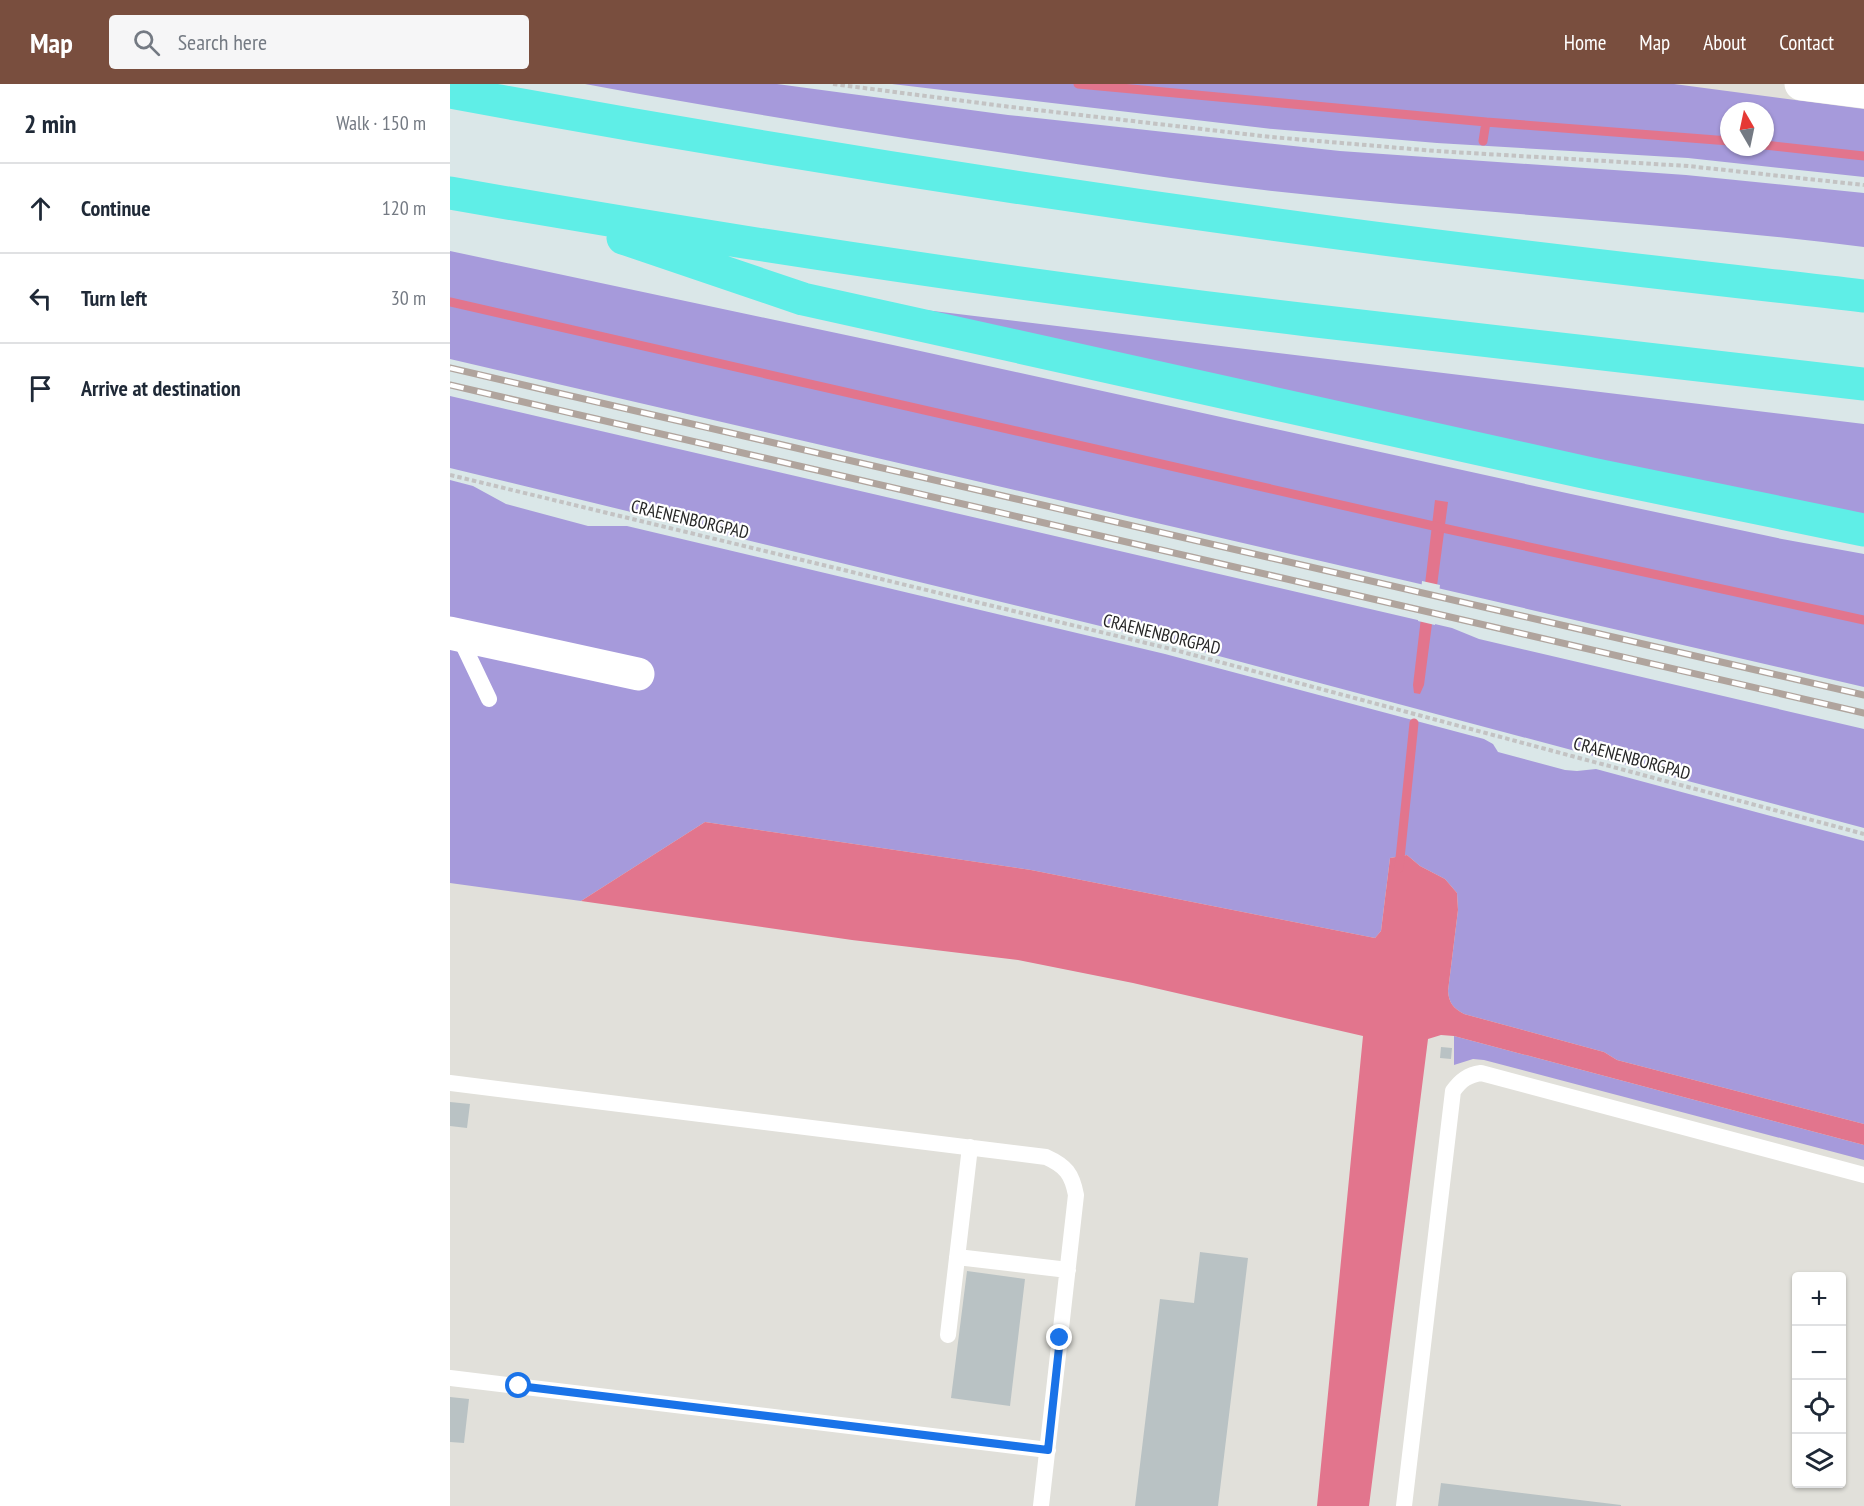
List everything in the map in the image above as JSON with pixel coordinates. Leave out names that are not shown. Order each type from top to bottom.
[{"type":"highway","points":[[450,92],[582,117],[936,176],[1143,206],[1525,257],[1864,296]]},
{"type":"highway","points":[[450,193],[681,232],[1051,287],[1329,323],[1864,384]]},
{"type":"highway","points":[[531,207],[803,300],[1592,474],[1864,530]]},
{"type":"street","points":[[1801,84],[1864,92]]},
{"type":"street","points":[[455,634],[638,674]]},
{"type":"lane","points":[[455,634],[489,699]]},
{"type":"lane","points":[[1404,1506],[1453,1091],[1460,1081],[1481,1073],[1864,1175]]},
{"type":"lane","points":[[450,1083],[1046,1157],[1060,1163],[1074,1183],[1076,1195],[1041,1506]]},
{"type":"lane","points":[[948,1335],[970,1148]]},
{"type":"lane","points":[[957,1257],[1068,1270]]},
{"type":"lane","points":[[450,1378],[1048,1450]]},
{"type":"path","points":[[833,84],[1271,137],[1436,151],[1688,166],[1864,185]]},
{"type":"path","name":"CRAENENBORGPAD","points":[[450,476],[1171,649],[1864,834]]},
{"type":"shaded area","points":[[585,84],[777,84],[1008,115],[1340,151],[1686,175],[1864,193],[1864,247],[1789,238],[1264,190],[870,133]]},
{"type":"shaded area","points":[[892,84],[1674,84],[1864,109],[1864,177],[1688,158],[1437,143],[1273,129]]},
{"type":"shaded area","points":[[1597,84],[1864,84],[1864,120],[1774,108],[1774,102],[1730,102]]},
{"type":"shaded area","points":[[450,251],[893,345],[1571,494],[1864,554],[1864,687],[450,359]]},
{"type":"shaded area","points":[[900,307],[1864,424],[1864,521]]},
{"type":"shaded area","points":[[450,396],[1452,628],[1479,639],[1864,729],[1864,828],[1170,643],[450,468]]},
{"type":"shaded area","points":[[450,480],[473,486],[506,504],[588,526],[627,526],[1165,654],[1484,739],[1493,744],[1498,752],[1565,770],[1596,769],[1864,841],[1864,1124],[1617,1060],[1604,1052],[1460,1012],[1449,999],[1448,991],[1458,910],[1457,893],[1445,879],[1420,866],[1407,855],[1390,858],[1381,931],[1375,938],[1031,870],[705,822],[581,901],[450,883]]},
{"type":"shaded area","points":[[1435,500],[1448,502],[1424,685],[1420,694],[1414,693],[1413,685]]},
{"type":"shaded area","points":[[450,562],[1864,898],[1864,1506],[450,1506]]},
{"type":"shaded area","points":[[705,822],[1031,870],[1375,938],[1381,931],[1390,858],[1407,855],[1420,866],[1445,879],[1457,893],[1458,910],[1448,991],[1449,999],[1460,1012],[1604,1052],[1617,1060],[1864,1124],[1864,1145],[1454,1036],[1441,1035],[1428,1039],[1369,1506],[1317,1506],[1363,1036],[1133,983],[1018,960],[852,940],[581,901]]},
{"type":"shaded area","points":[[1454,1036],[1864,1145],[1864,1160],[1484,1060],[1473,1059],[1454,1065]]},
{"type":"pier","points":[[1422,581],[1440,585],[1435,625],[1418,621]]},
{"type":"building","points":[[1441,1047],[1452,1048],[1451,1059],[1440,1058]]},
{"type":"building","points":[[450,1102],[470,1104],[467,1128],[450,1126]]},
{"type":"building","points":[[1200,1252],[1248,1258],[1218,1506],[1135,1506],[1160,1299],[1194,1303]]},
{"type":"building","points":[[967,1271],[1025,1279],[1010,1406],[951,1398]]},
{"type":"building","points":[[450,1397],[469,1399],[464,1443],[450,1442]]},
{"type":"building","points":[[1441,1483],[1621,1505],[1621,1506],[1438,1506]]},
{"type":"waterway","points":[[1078,84],[1486,122],[1720,140]]},
{"type":"waterway","points":[[1483,141],[1486,122]]},
{"type":"waterway","points":[[1774,146],[1864,156]]},
{"type":"waterway","points":[[450,302],[1438,527],[1864,620]]},
{"type":"waterway","points":[[1399,868],[1414,723]]},
{"type":"railway","points":[[450,368],[1864,695]]},
{"type":"railway","points":[[450,385],[1864,713]]},
{"type":"route","points":[[519,1386],[1048,1450],[1060,1338]]}]
